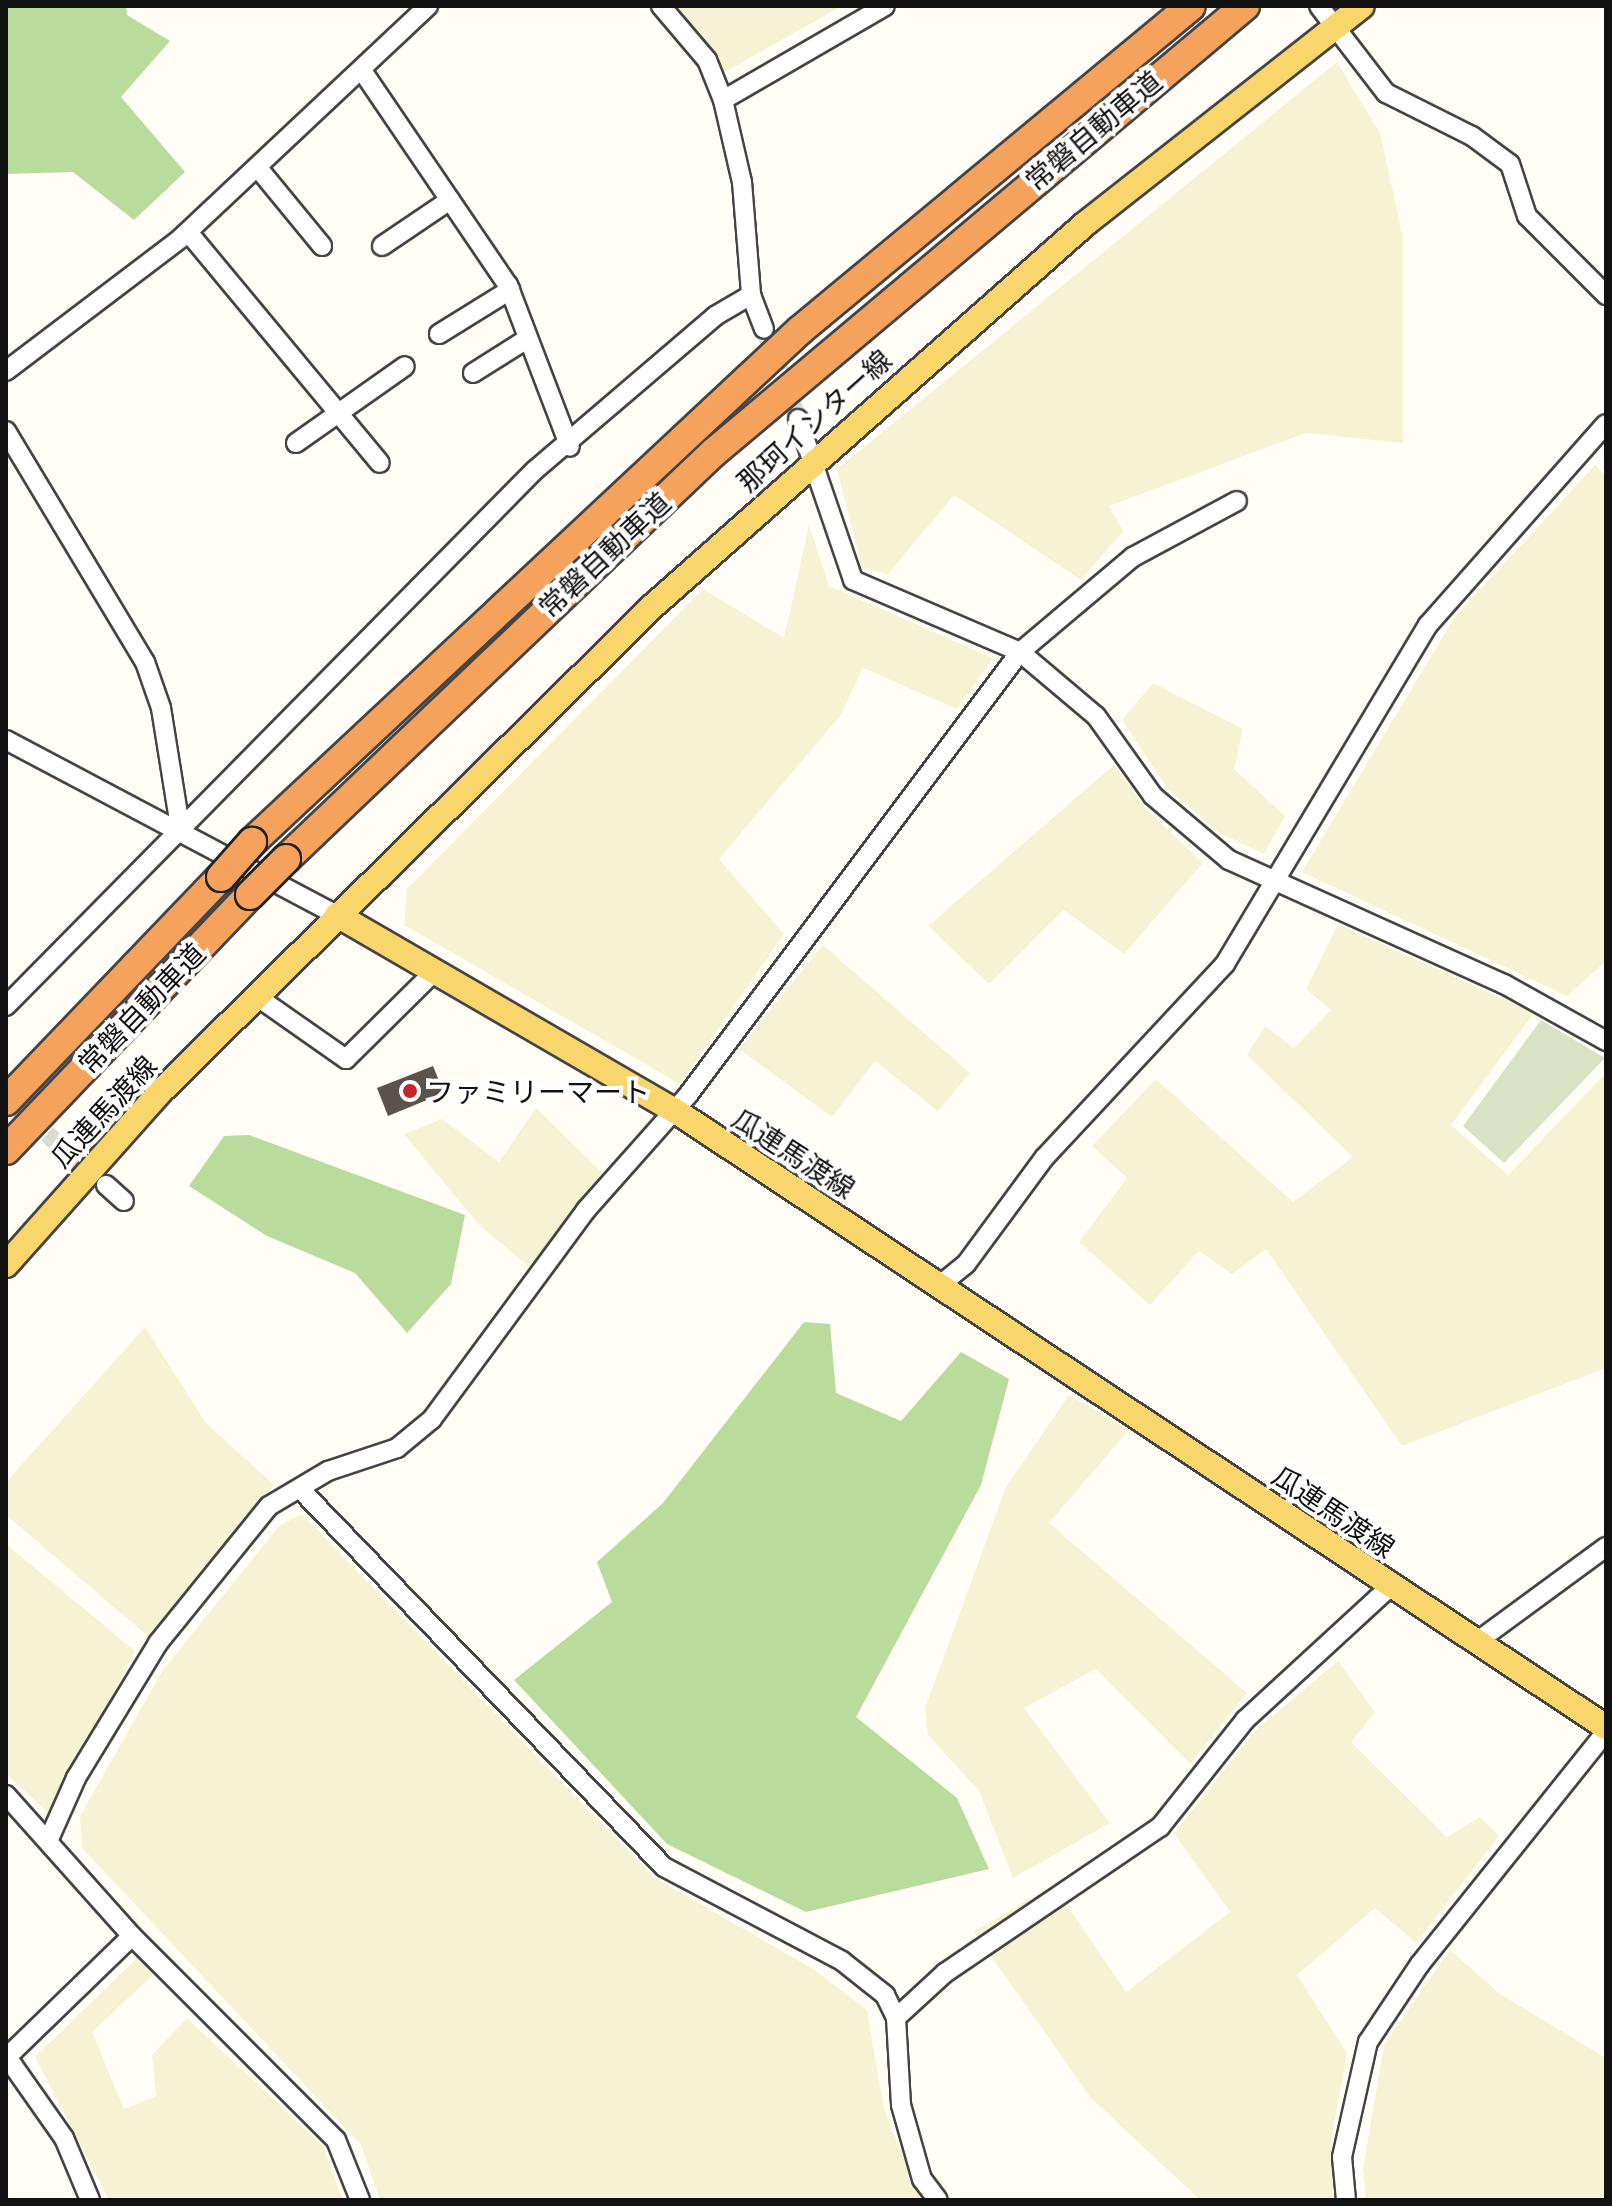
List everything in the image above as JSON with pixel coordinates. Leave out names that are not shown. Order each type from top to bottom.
[{"type":"highway","name":"常磐自動車道","points":[[6,1101],[252,842],[799,331],[1191,6]]},
{"type":"highway","name":"常磐自動車道","points":[[6,1150],[286,859],[713,453],[1239,11]]},
{"type":"main road","name":"那珂インター線","points":[[337,915],[564,690],[807,464],[1085,224],[1362,6]]},
{"type":"main road","name":"瓜連馬渡線","points":[[6,1265],[256,996],[337,915],[674,1110],[1478,1641],[1606,1729]]},
{"type":"street","points":[[6,371],[188,232],[363,72],[428,6]]},
{"type":"street","points":[[661,6],[707,60],[723,100],[742,182],[751,295],[764,329]]},
{"type":"street","points":[[723,100],[885,6]]},
{"type":"street","points":[[1319,6],[1386,93],[1472,136],[1510,164],[1527,216],[1606,295]]},
{"type":"street","points":[[363,72],[510,290],[570,447]]},
{"type":"street","points":[[258,168],[322,246]]},
{"type":"street","points":[[382,246],[450,200]]},
{"type":"street","points":[[188,232],[380,463]]},
{"type":"street","points":[[439,334],[510,290]]},
{"type":"street","points":[[6,1006],[181,833],[535,470],[570,447],[715,316],[751,295]]},
{"type":"street","points":[[473,373],[527,339]]},
{"type":"street","points":[[296,443],[405,366]]},
{"type":"street","points":[[798,419],[807,464],[853,580],[1020,652],[1096,716],[1185,827],[1229,860],[1278,878],[1504,984],[1606,1041]]},
{"type":"street","points":[[940,1285],[966,1264],[1045,1157],[1225,964],[1428,625],[1606,424]]},
{"type":"street","points":[[6,431],[145,662],[161,708],[181,833]]},
{"type":"street","points":[[49,1839],[76,1778],[158,1643],[269,1506],[301,1490],[328,1471],[397,1448],[432,1419],[586,1210],[674,1110],[1020,652],[1133,557],[1237,501]]},
{"type":"street","points":[[6,740],[337,915]]},
{"type":"street","points":[[256,996],[346,1059],[435,971]]},
{"type":"street","points":[[106,1185],[124,1201]]},
{"type":"street","points":[[301,1490],[664,1867],[842,1961],[885,1995],[896,2018],[901,2105],[922,2179],[938,2200]]},
{"type":"street","points":[[1478,1641],[1606,1547]]},
{"type":"street","points":[[896,2018],[945,1973],[1160,1827],[1245,1720],[1392,1585]]},
{"type":"street","points":[[1346,2200],[1342,2157],[1368,2042],[1420,1964],[1606,1729]]},
{"type":"street","points":[[6,1795],[49,1839],[132,1936],[336,2140],[360,2200]]},
{"type":"street","points":[[90,2200],[64,2138],[6,2058],[132,1936]]},
{"type":"shaded area","points":[[679,6],[842,6],[723,73]]},
{"type":"shaded area","points":[[1337,62],[1380,133],[1403,238],[1403,443],[1306,433],[1109,506],[1123,531],[1081,580],[954,495],[888,574],[862,568],[837,469]]},
{"type":"shaded area","points":[[1595,465],[1606,476],[1606,961],[1567,996],[1302,872],[1454,618]]},
{"type":"shaded area","points":[[809,525],[829,586],[993,658],[957,709],[863,668],[840,716],[719,859],[784,934],[680,1084],[404,925],[407,889],[703,589],[784,638]]},
{"type":"shaded area","points":[[1153,683],[1243,729],[1234,769],[1285,816],[1264,854],[1218,832],[1167,788],[1122,720]]},
{"type":"shaded area","points":[[1114,765],[1147,810],[1203,863],[1124,954],[1064,910],[989,984],[928,926]]},
{"type":"shaded area","points":[[1338,924],[1534,1013],[1451,1125],[1508,1175],[1606,1073],[1606,1368],[1402,1446],[1266,1249],[1232,1274],[1199,1251],[1150,1305],[1079,1242],[1127,1178],[1092,1146],[1156,1079],[1293,1202],[1353,1157],[1247,1055],[1265,1026],[1294,1048],[1331,1010],[1306,989]]},
{"type":"shaded area","points":[[823,945],[970,1073],[938,1111],[875,1061],[832,1117],[739,1049]]},
{"type":"shaded area","points":[[536,1108],[602,1173],[533,1270],[479,1225],[404,1134],[442,1119],[499,1162]]},
{"type":"shaded area","points":[[145,1327],[206,1423],[274,1485],[149,1637],[6,1515],[6,1482]]},
{"type":"shaded area","points":[[1069,1395],[1129,1430],[1049,1523],[1247,1693],[1190,1764],[1096,1669],[1024,1708],[1110,1823],[1013,1878],[979,1791],[928,1735],[925,1708],[1006,1487]]},
{"type":"shaded area","points":[[302,1514],[652,1876],[813,1969],[867,2010],[884,2109],[921,2200],[380,2200],[361,2145],[82,1848],[80,1816],[163,1670],[279,1526]]},
{"type":"shaded area","points":[[6,1544],[135,1651],[50,1815],[6,1773]]},
{"type":"shaded area","points":[[1338,1661],[1375,1712],[1351,1742],[1447,1837],[1480,1817],[1499,1836],[1416,1943],[1375,1908],[1297,1975],[1347,2053],[1331,2141],[1333,2200],[1200,2200],[1091,2098],[974,1932],[1053,1885],[1126,1992],[1230,1912],[1174,1833],[1255,1731]]},
{"type":"shaded area","points":[[1450,1950],[1500,1994],[1606,2058],[1606,2200],[1366,2200],[1363,2169],[1384,2045]]},
{"type":"shaded area","points":[[138,1957],[154,1974],[92,2032],[124,2109],[156,2096],[152,2055],[187,2018],[323,2146],[343,2200],[109,2200],[35,2057]]},
{"type":"green space","points":[[6,6],[126,6],[127,15],[170,41],[121,97],[185,172],[134,220],[73,172],[6,174]]},
{"type":"green space","points":[[1541,1020],[1605,1058],[1504,1163],[1463,1126]]},
{"type":"green space","points":[[249,1135],[465,1215],[451,1284],[407,1333],[355,1273],[267,1236],[189,1186],[224,1136]]},
{"type":"green space","points":[[804,1322],[830,1324],[836,1393],[901,1421],[961,1352],[1009,1379],[981,1485],[856,1717],[957,1798],[989,1869],[806,1912],[667,1844],[514,1680],[612,1602],[597,1562],[663,1503]]},
{"type":"building","name":"ファミリーマート","points":[[433,1066],[444,1093],[388,1116],[377,1088]]},
{"type":"tunnel","points":[[764,329],[798,419]]},
{"type":"tunnel","points":[[6,1099],[98,1178]]},
{"type":"place","name":"ファミリーマート","points":[[410,1091]]}]
